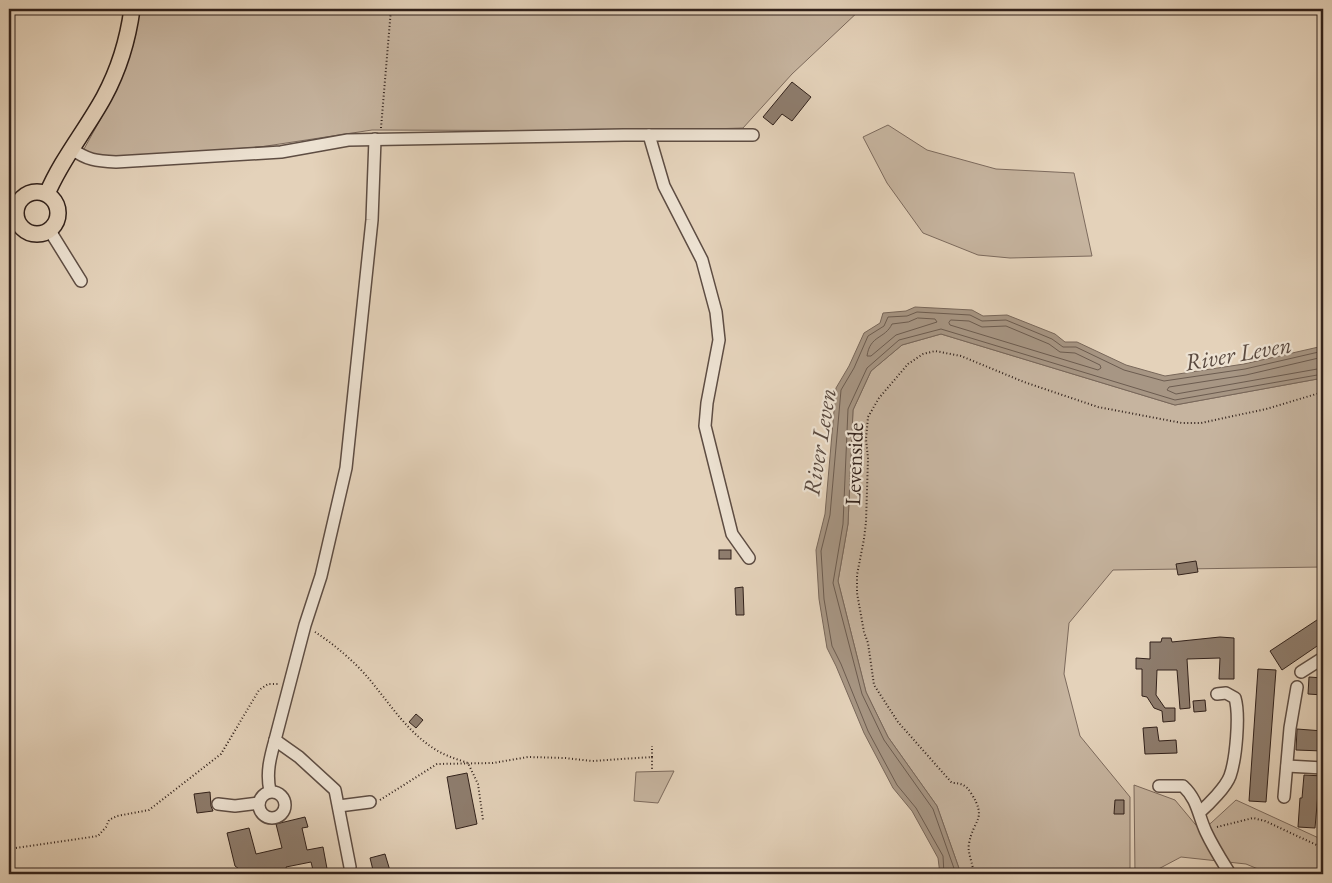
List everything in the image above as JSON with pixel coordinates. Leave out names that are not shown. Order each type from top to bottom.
[{"type":"main road","points":[[47,194],[104,96],[115,73],[124,46],[132,9]]},
{"type":"main road","points":[[34,192],[47,194],[57,205],[59,212],[55,225],[50,231],[36,235],[14,226],[16,211],[22,199],[34,192]]},
{"type":"street","points":[[649,135],[664,186],[702,260],[716,312],[719,340],[707,403],[705,426],[732,534],[749,558]]},
{"type":"street","points":[[72,149],[84,158],[98,162],[116,162],[281,152],[348,140],[753,135]]},
{"type":"street","points":[[270,792],[267,777],[270,757],[305,625],[321,576],[346,468],[372,220],[377,140]]},
{"type":"street","points":[[50,231],[81,281]]},
{"type":"street","points":[[1301,672],[1323,658]]},
{"type":"street","points":[[1284,797],[1290,728],[1297,688]]},
{"type":"street","points":[[1200,812],[1230,777],[1235,743],[1237,707],[1235,698],[1226,693],[1217,694]]},
{"type":"street","points":[[275,740],[299,758],[335,790],[350,867]]},
{"type":"street","points":[[1287,766],[1323,768]]},
{"type":"street","points":[[1159,786],[1183,786],[1189,792],[1200,812],[1205,831],[1230,874]]},
{"type":"street","points":[[270,792],[278,793],[284,799],[285,805],[280,815],[272,818],[266,817],[260,812],[258,803],[261,797],[270,792]]},
{"type":"street","points":[[339,806],[370,802]]},
{"type":"street","points":[[218,804],[235,806],[258,803]]},
{"type":"path","points":[[377,140],[391,9]]},
{"type":"path","name":"Levenside","points":[[973,874],[968,845],[980,814],[979,806],[969,791],[962,784],[952,782],[898,722],[880,696],[873,678],[868,643],[864,632],[857,593],[857,575],[866,522],[868,417],[879,398],[908,364],[923,354],[935,351],[960,356],[988,369],[1098,408],[1182,423],[1209,422],[1266,409],[1323,392]]},
{"type":"path","points":[[305,625],[323,636],[354,664],[416,735],[433,749],[468,763],[478,784],[483,820]]},
{"type":"path","points":[[9,850],[98,836],[109,820],[117,816],[149,810],[221,754],[259,690],[268,684],[290,684]]},
{"type":"path","points":[[652,746],[652,771]]},
{"type":"path","points":[[370,802],[382,799],[437,764],[493,763],[528,757],[565,758],[592,762],[652,757]]},
{"type":"path","points":[[1205,831],[1232,822],[1253,818],[1266,821],[1323,848]]},
{"type":"shaded area","points":[[140,9],[861,9],[792,74],[743,128],[642,131],[372,130],[260,147],[113,158],[94,156],[84,149],[115,93],[134,42]]},
{"type":"shaded area","points":[[888,125],[927,150],[996,169],[1074,173],[1092,256],[1010,258],[978,255],[923,233],[887,183],[863,137]]},
{"type":"shaded area","points":[[941,334],[1175,405],[1323,378],[1323,567],[1113,570],[1069,623],[1064,674],[1080,736],[1130,797],[1130,874],[961,874],[937,806],[888,737],[866,692],[838,581],[848,524],[853,410],[871,371],[902,345]]},
{"type":"shaded area","points":[[674,771],[658,803],[634,801],[636,772]]},
{"type":"shaded area","points":[[1134,785],[1175,800],[1200,830],[1211,823],[1236,800],[1323,840],[1323,874],[1270,874],[1246,864],[1181,857],[1149,874],[1135,874]]},
{"type":"water","points":[[915,307],[972,310],[983,316],[1007,315],[1055,334],[1065,342],[1077,342],[1126,365],[1165,376],[1244,364],[1323,346],[1323,378],[1175,405],[941,334],[902,345],[871,371],[853,410],[848,524],[838,581],[866,692],[888,737],[937,806],[961,874],[940,874],[938,858],[912,811],[893,788],[864,733],[827,648],[819,599],[816,550],[825,514],[836,388],[849,366],[864,333],[880,323],[883,313],[906,311]]},
{"type":"building","points":[[792,82],[811,97],[792,121],[782,114],[773,125],[763,117]]},
{"type":"building","points":[[719,550],[731,550],[731,559],[719,559]]},
{"type":"building","points":[[1196,561],[1198,572],[1178,575],[1176,564]]},
{"type":"building","points":[[743,587],[744,615],[736,615],[735,588]]},
{"type":"building","points":[[1323,616],[1323,642],[1282,670],[1270,651]]},
{"type":"building","points":[[1220,637],[1234,638],[1234,679],[1219,679],[1220,658],[1187,659],[1190,708],[1180,709],[1177,670],[1157,670],[1156,695],[1165,708],[1175,708],[1175,721],[1163,722],[1162,711],[1154,708],[1147,697],[1142,696],[1142,669],[1136,669],[1136,658],[1150,659],[1150,642],[1161,642],[1162,638],[1171,638],[1172,642]]},
{"type":"building","points":[[1258,669],[1276,670],[1266,802],[1249,801]]},
{"type":"building","points":[[1309,677],[1323,678],[1323,695],[1308,694]]},
{"type":"building","points":[[1205,700],[1206,711],[1194,712],[1193,701]]},
{"type":"building","points":[[416,714],[423,720],[416,728],[409,722]]},
{"type":"building","points":[[1157,727],[1159,741],[1176,740],[1177,753],[1145,754],[1143,728]]},
{"type":"building","points":[[1297,729],[1323,731],[1323,751],[1296,750]]},
{"type":"building","points":[[467,773],[477,824],[456,829],[447,777]]},
{"type":"building","points":[[1304,775],[1323,776],[1323,793],[1318,793],[1315,828],[1298,827]]},
{"type":"building","points":[[210,792],[213,811],[197,813],[194,794]]},
{"type":"building","points":[[1115,800],[1124,800],[1124,814],[1114,814]]},
{"type":"building","points":[[305,817],[308,827],[302,828],[307,850],[323,847],[328,874],[314,874],[311,862],[286,867],[287,871],[273,874],[246,874],[235,866],[227,833],[249,828],[256,854],[282,848],[276,824]]},
{"type":"building","points":[[385,854],[391,874],[374,874],[370,858]]},
{"type":"water label","name":"River Leven","points":[[1238,353]]},
{"type":"water label","name":"River Leven","points":[[819,442]]}]
